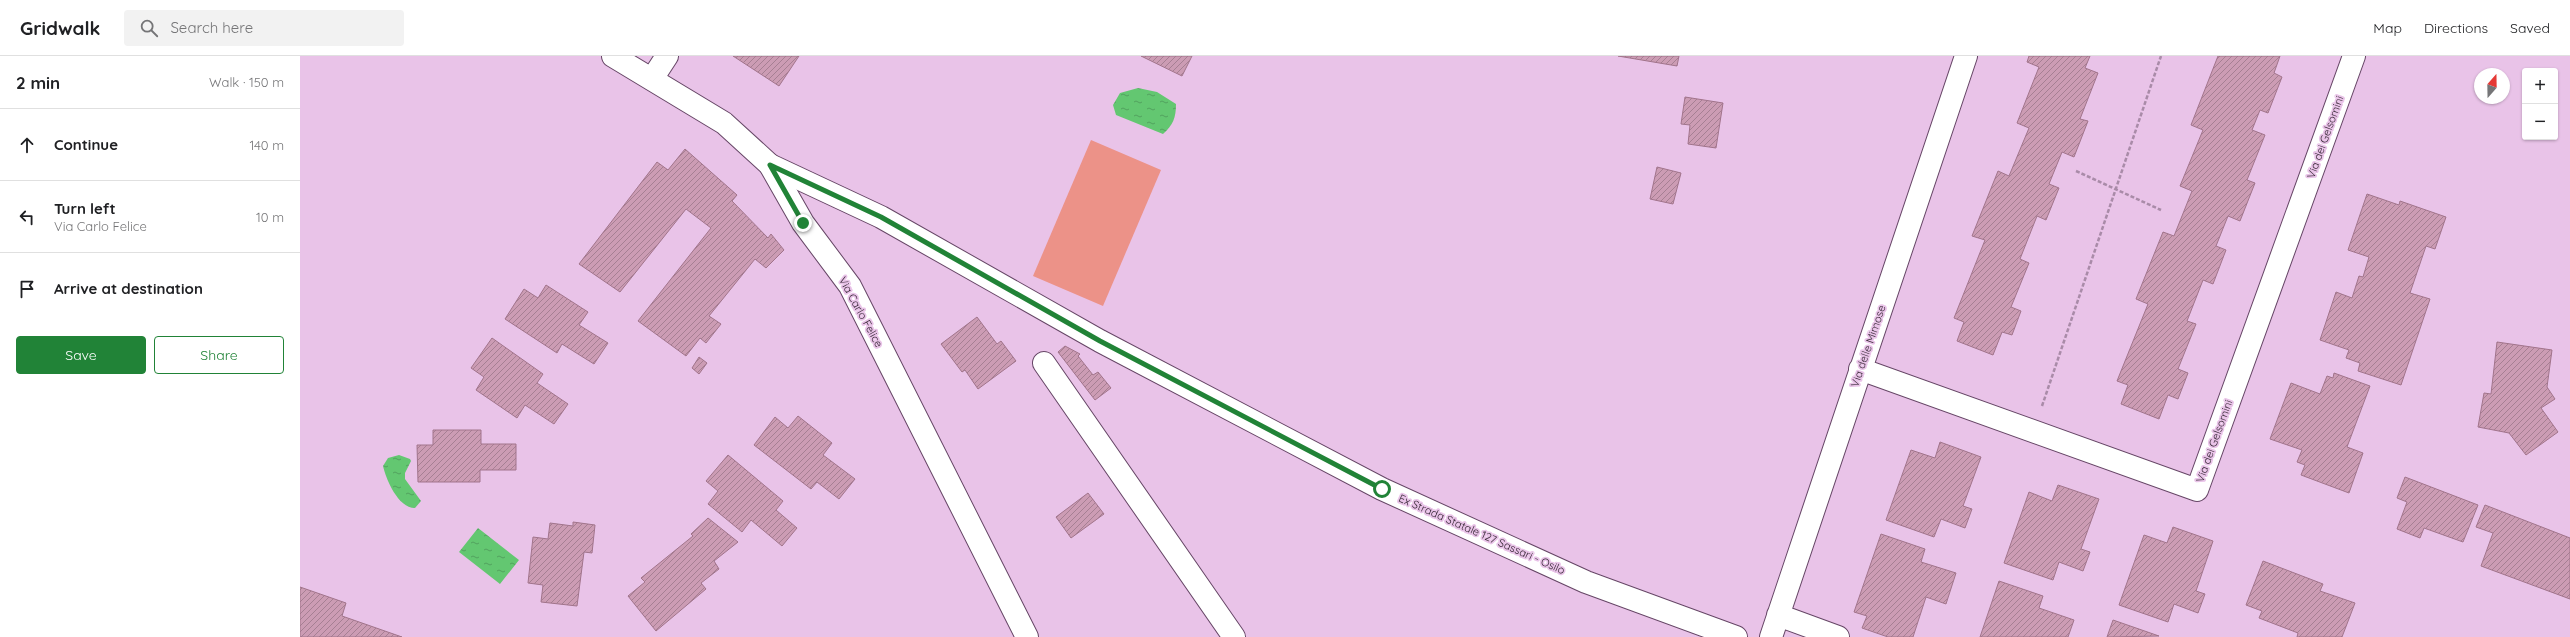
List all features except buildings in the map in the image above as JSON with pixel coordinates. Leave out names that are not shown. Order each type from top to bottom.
[{"type":"street","name":"Via Carlo Felice","points":[[613,56],[724,123],[770,165],[803,223],[850,286],[1027,637]]},
{"type":"street","points":[[652,79],[667,56]]},
{"type":"street","name":"Via delle Mimose","points":[[1771,637],[1966,56]]},
{"type":"street","name":"Via dei Gelsomini","points":[[1860,369],[2197,490],[2354,56]]},
{"type":"street","name":"Ex Strada Statale 127 Sassari - Osilo","points":[[770,165],[881,217],[1100,341],[1382,489],[1586,582],[1736,637]]},
{"type":"street","points":[[1044,362],[1234,637]]},
{"type":"street","points":[[1778,615],[1838,637]]},
{"type":"path","points":[[2034,431],[2117,190],[2161,56]]},
{"type":"path","points":[[2076,172],[2161,210]]},
{"type":"shaded area","points":[[1091,140],[1161,170],[1103,306],[1033,276]]},
{"type":"water","points":[[1138,88],[1157,92],[1176,104],[1173,121],[1163,134],[1116,115],[1113,105],[1120,93]]},
{"type":"water","points":[[399,455],[410,459],[411,461],[405,473],[405,479],[421,501],[415,508],[409,507],[398,498],[390,485],[383,466],[388,458]]},
{"type":"water","points":[[478,528],[519,560],[500,584],[459,552]]},
{"type":"route","points":[[803,223],[789,195],[770,165],[881,217],[1100,341],[1382,489]]}]
